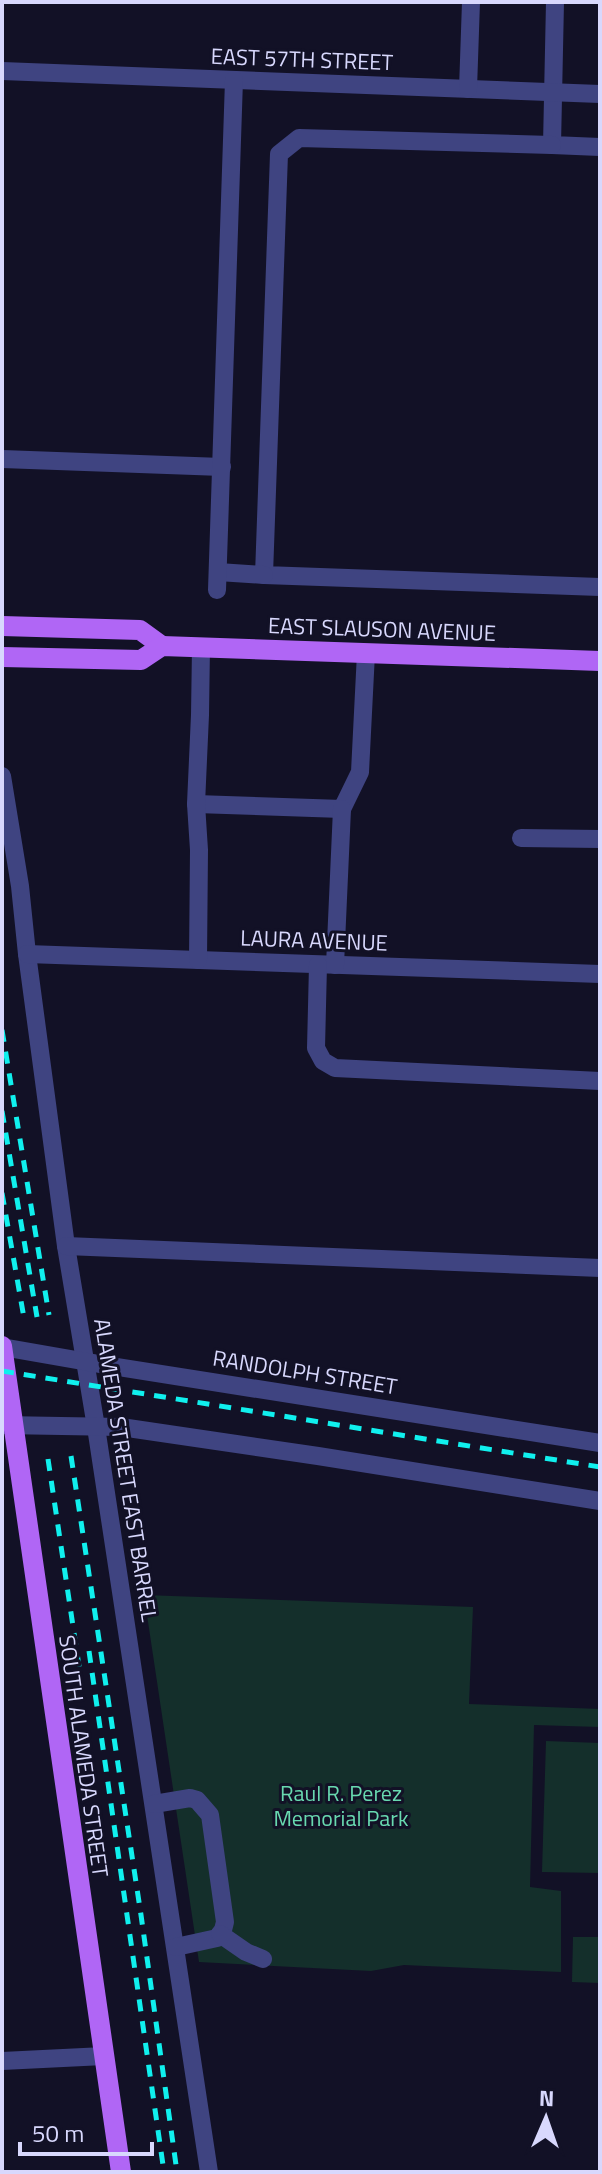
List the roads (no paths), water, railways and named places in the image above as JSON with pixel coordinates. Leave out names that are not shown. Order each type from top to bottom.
[{"type":"main road","name":"EAST SLAUSON AVENUE","points":[[2,626],[140,630],[162,646],[600,661]]},
{"type":"main road","name":"EAST SLAUSON AVENUE","points":[[2,657],[141,660],[162,646]]},
{"type":"main road","name":"SOUTH ALAMEDA STREET","points":[[2,1347],[7,1425],[121,2172]]},
{"type":"street","points":[[468,89],[471,2]]},
{"type":"street","points":[[552,145],[555,2]]},
{"type":"street","name":"EAST 57TH STREET","points":[[2,71],[600,94]]},
{"type":"street","points":[[234,80],[218,581],[264,575],[600,587]]},
{"type":"street","points":[[264,575],[279,154],[299,138],[600,147]]},
{"type":"street","points":[[2,459],[222,467]]},
{"type":"street","points":[[198,960],[199,850],[196,804],[201,647]]},
{"type":"street","points":[[366,653],[360,772],[342,809],[316,1048],[323,1061],[335,1068],[600,1081]]},
{"type":"street","name":"ALAMEDA STREET EAST BARREL","points":[[2,776],[20,886],[66,1246],[209,2172]]},
{"type":"street","points":[[196,804],[342,809]]},
{"type":"street","points":[[521,838],[600,839]]},
{"type":"street","name":"LAURA AVENUE","points":[[27,954],[600,974]]},
{"type":"street","points":[[66,1246],[600,1268]]},
{"type":"street","name":"RANDOLPH STREET","points":[[2,1347],[600,1443]]},
{"type":"street","points":[[7,1425],[121,1427],[600,1501]]},
{"type":"street","points":[[154,1804],[190,1798],[197,1800],[210,1815],[225,1922],[217,1938],[176,1947]]},
{"type":"street","points":[[220,1934],[246,1952],[263,1959]]},
{"type":"street","points":[[2,2061],[104,2056]]},
{"type":"railway","points":[[2,1030],[49,1315]]},
{"type":"railway","points":[[2,1111],[37,1317]]},
{"type":"railway","points":[[2,1193],[24,1318]]},
{"type":"railway","points":[[2,1371],[600,1467]]},
{"type":"railway","points":[[71,1456],[177,2172]]},
{"type":"railway","points":[[48,1459],[80,1673]]},
{"type":"railway","points":[[89,1651],[164,2172]]},
{"type":"park label","name":"Raul R. Perez Memorial Park","points":[[341,1806]]}]
